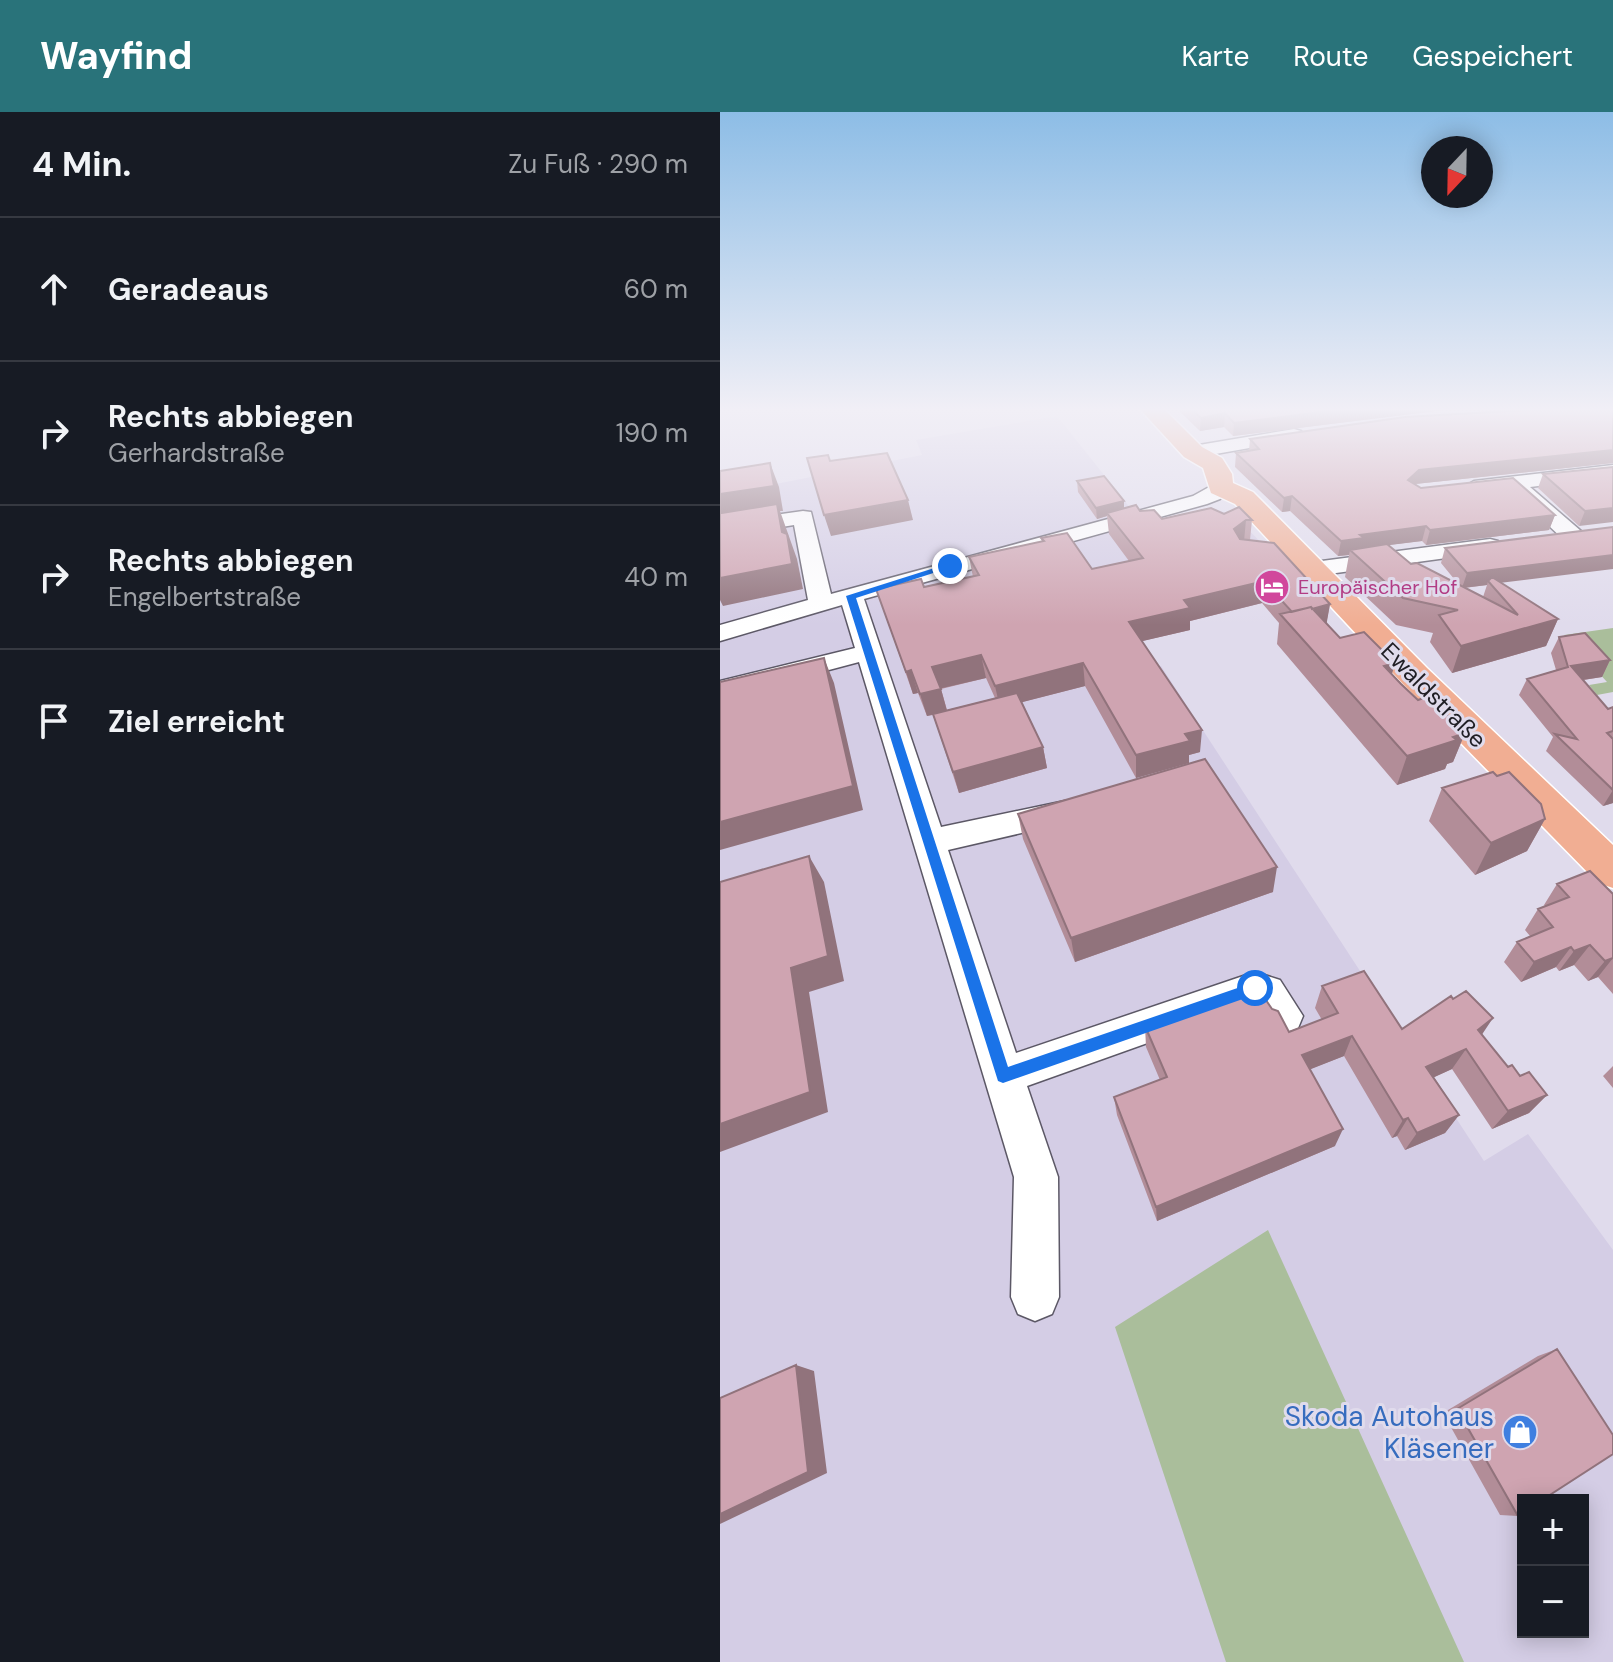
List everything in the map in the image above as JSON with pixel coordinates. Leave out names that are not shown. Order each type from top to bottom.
[{"type":"main road","points":[[1206,480],[1211,489]]},
{"type":"main road","name":"Ewaldstraße","points":[[1211,489],[1306,562],[1415,676],[1613,871]]},
{"type":"street","points":[[1459,489],[1537,480]]},
{"type":"street","points":[[1515,483],[1573,536]]},
{"type":"street","points":[[720,633],[1122,519],[1211,489]]},
{"type":"street","points":[[733,528],[803,517],[836,601],[869,652],[1036,1177],[1035,1297]]},
{"type":"street","points":[[1544,540],[1600,533]]},
{"type":"street","points":[[1261,554],[1306,562],[1515,543]]},
{"type":"street","points":[[720,690],[869,652]]},
{"type":"street","points":[[929,842],[1025,823],[1100,802]]},
{"type":"street","points":[[1003,1076],[1255,988],[1267,992],[1284,1016]]},
{"type":"shaded area","points":[[794,480],[1108,480],[1143,524],[1206,509],[1232,513],[1281,563],[1109,602],[1146,669],[1161,666],[1484,1161],[1528,1134],[1613,1250],[1613,1662],[720,1662],[720,495]]},
{"type":"green space","points":[[1613,628],[1613,692],[1597,695],[1589,685],[1607,682],[1564,635]]},
{"type":"green space","points":[[1268,1230],[1464,1662],[1226,1662],[1115,1327]]},
{"type":"building","points":[[720,480],[773,480],[774,486],[720,494]]},
{"type":"building","points":[[814,480],[899,480],[908,500],[824,515]]},
{"type":"building","points":[[1107,480],[1124,501],[1096,508],[1077,481]]},
{"type":"building","points":[[1265,480],[1409,480],[1421,488],[1516,480],[1555,515],[1430,530],[1426,526],[1360,535],[1364,538],[1341,541],[1292,496],[1284,498]]},
{"type":"building","points":[[1550,480],[1613,480],[1613,508],[1585,511]]},
{"type":"building","points":[[777,504],[782,532],[787,534],[792,564],[720,578],[720,512]]},
{"type":"building","points":[[1136,505],[1140,511],[1154,510],[1162,519],[1211,508],[1224,514],[1239,507],[1252,520],[1246,520],[1234,529],[1240,539],[1274,543],[1330,604],[1292,612],[1264,581],[1184,600],[1190,608],[1129,622],[1202,730],[1185,734],[1190,741],[1136,755],[1083,663],[995,686],[981,655],[932,667],[941,689],[920,694],[911,670],[906,672],[876,589],[921,579],[924,587],[979,575],[969,557],[1067,533],[1092,569],[1143,558],[1107,513]]},
{"type":"building","points":[[1613,527],[1613,555],[1467,573],[1445,548]]},
{"type":"building","points":[[1387,544],[1411,564],[1417,563],[1518,615],[1488,581],[1492,577],[1558,619],[1461,646],[1439,615],[1458,610],[1403,598],[1350,550]]},
{"type":"building","points":[[1311,607],[1340,638],[1364,632],[1395,663],[1384,666],[1401,684],[1418,700],[1429,696],[1465,733],[1453,737],[1457,740],[1407,756],[1280,614]]},
{"type":"building","points":[[1585,633],[1610,660],[1571,666],[1608,709],[1613,707],[1613,731],[1607,733],[1613,739],[1613,790],[1555,734],[1577,739],[1527,679],[1568,667],[1559,637]]},
{"type":"building","points":[[824,658],[853,786],[720,822],[720,682]]},
{"type":"building","points":[[1017,693],[1043,747],[953,772],[933,714]]},
{"type":"building","points":[[1205,759],[1277,867],[1071,938],[1018,814]]},
{"type":"building","points":[[1493,772],[1497,776],[1509,772],[1541,804],[1545,819],[1491,843],[1442,788]]},
{"type":"building","points":[[809,856],[828,956],[791,968],[810,1092],[720,1124],[720,882]]},
{"type":"building","points":[[1590,871],[1613,894],[1613,958],[1605,961],[1590,945],[1574,951],[1571,947],[1534,962],[1517,942],[1553,927],[1538,909],[1569,897],[1557,884]]},
{"type":"building","points":[[1364,971],[1402,1029],[1451,996],[1453,999],[1466,991],[1493,1018],[1478,1030],[1508,1067],[1512,1065],[1520,1076],[1529,1072],[1547,1095],[1508,1111],[1466,1049],[1426,1067],[1459,1115],[1417,1133],[1408,1118],[1403,1120],[1352,1036],[1302,1055],[1343,1129],[1156,1207],[1114,1097],[1167,1077],[1145,1026],[1257,987],[1272,1009],[1278,1011],[1289,1032],[1338,1013],[1322,986]]},
{"type":"building","name":"Skoda Autohaus Kläsener","points":[[1557,1349],[1613,1435],[1613,1454],[1551,1494],[1517,1494],[1517,1514],[1457,1409]]},
{"type":"building","points":[[796,1365],[808,1472],[720,1514],[720,1398]]},
{"type":"place","name":"Europäischer Hof","points":[[1272,587]]},
{"type":"place","name":"Skoda Autohaus Kläsener","points":[[1520,1432]]},
{"type":"route","points":[[950,566],[851,596],[1003,1076],[1255,988]]}]
